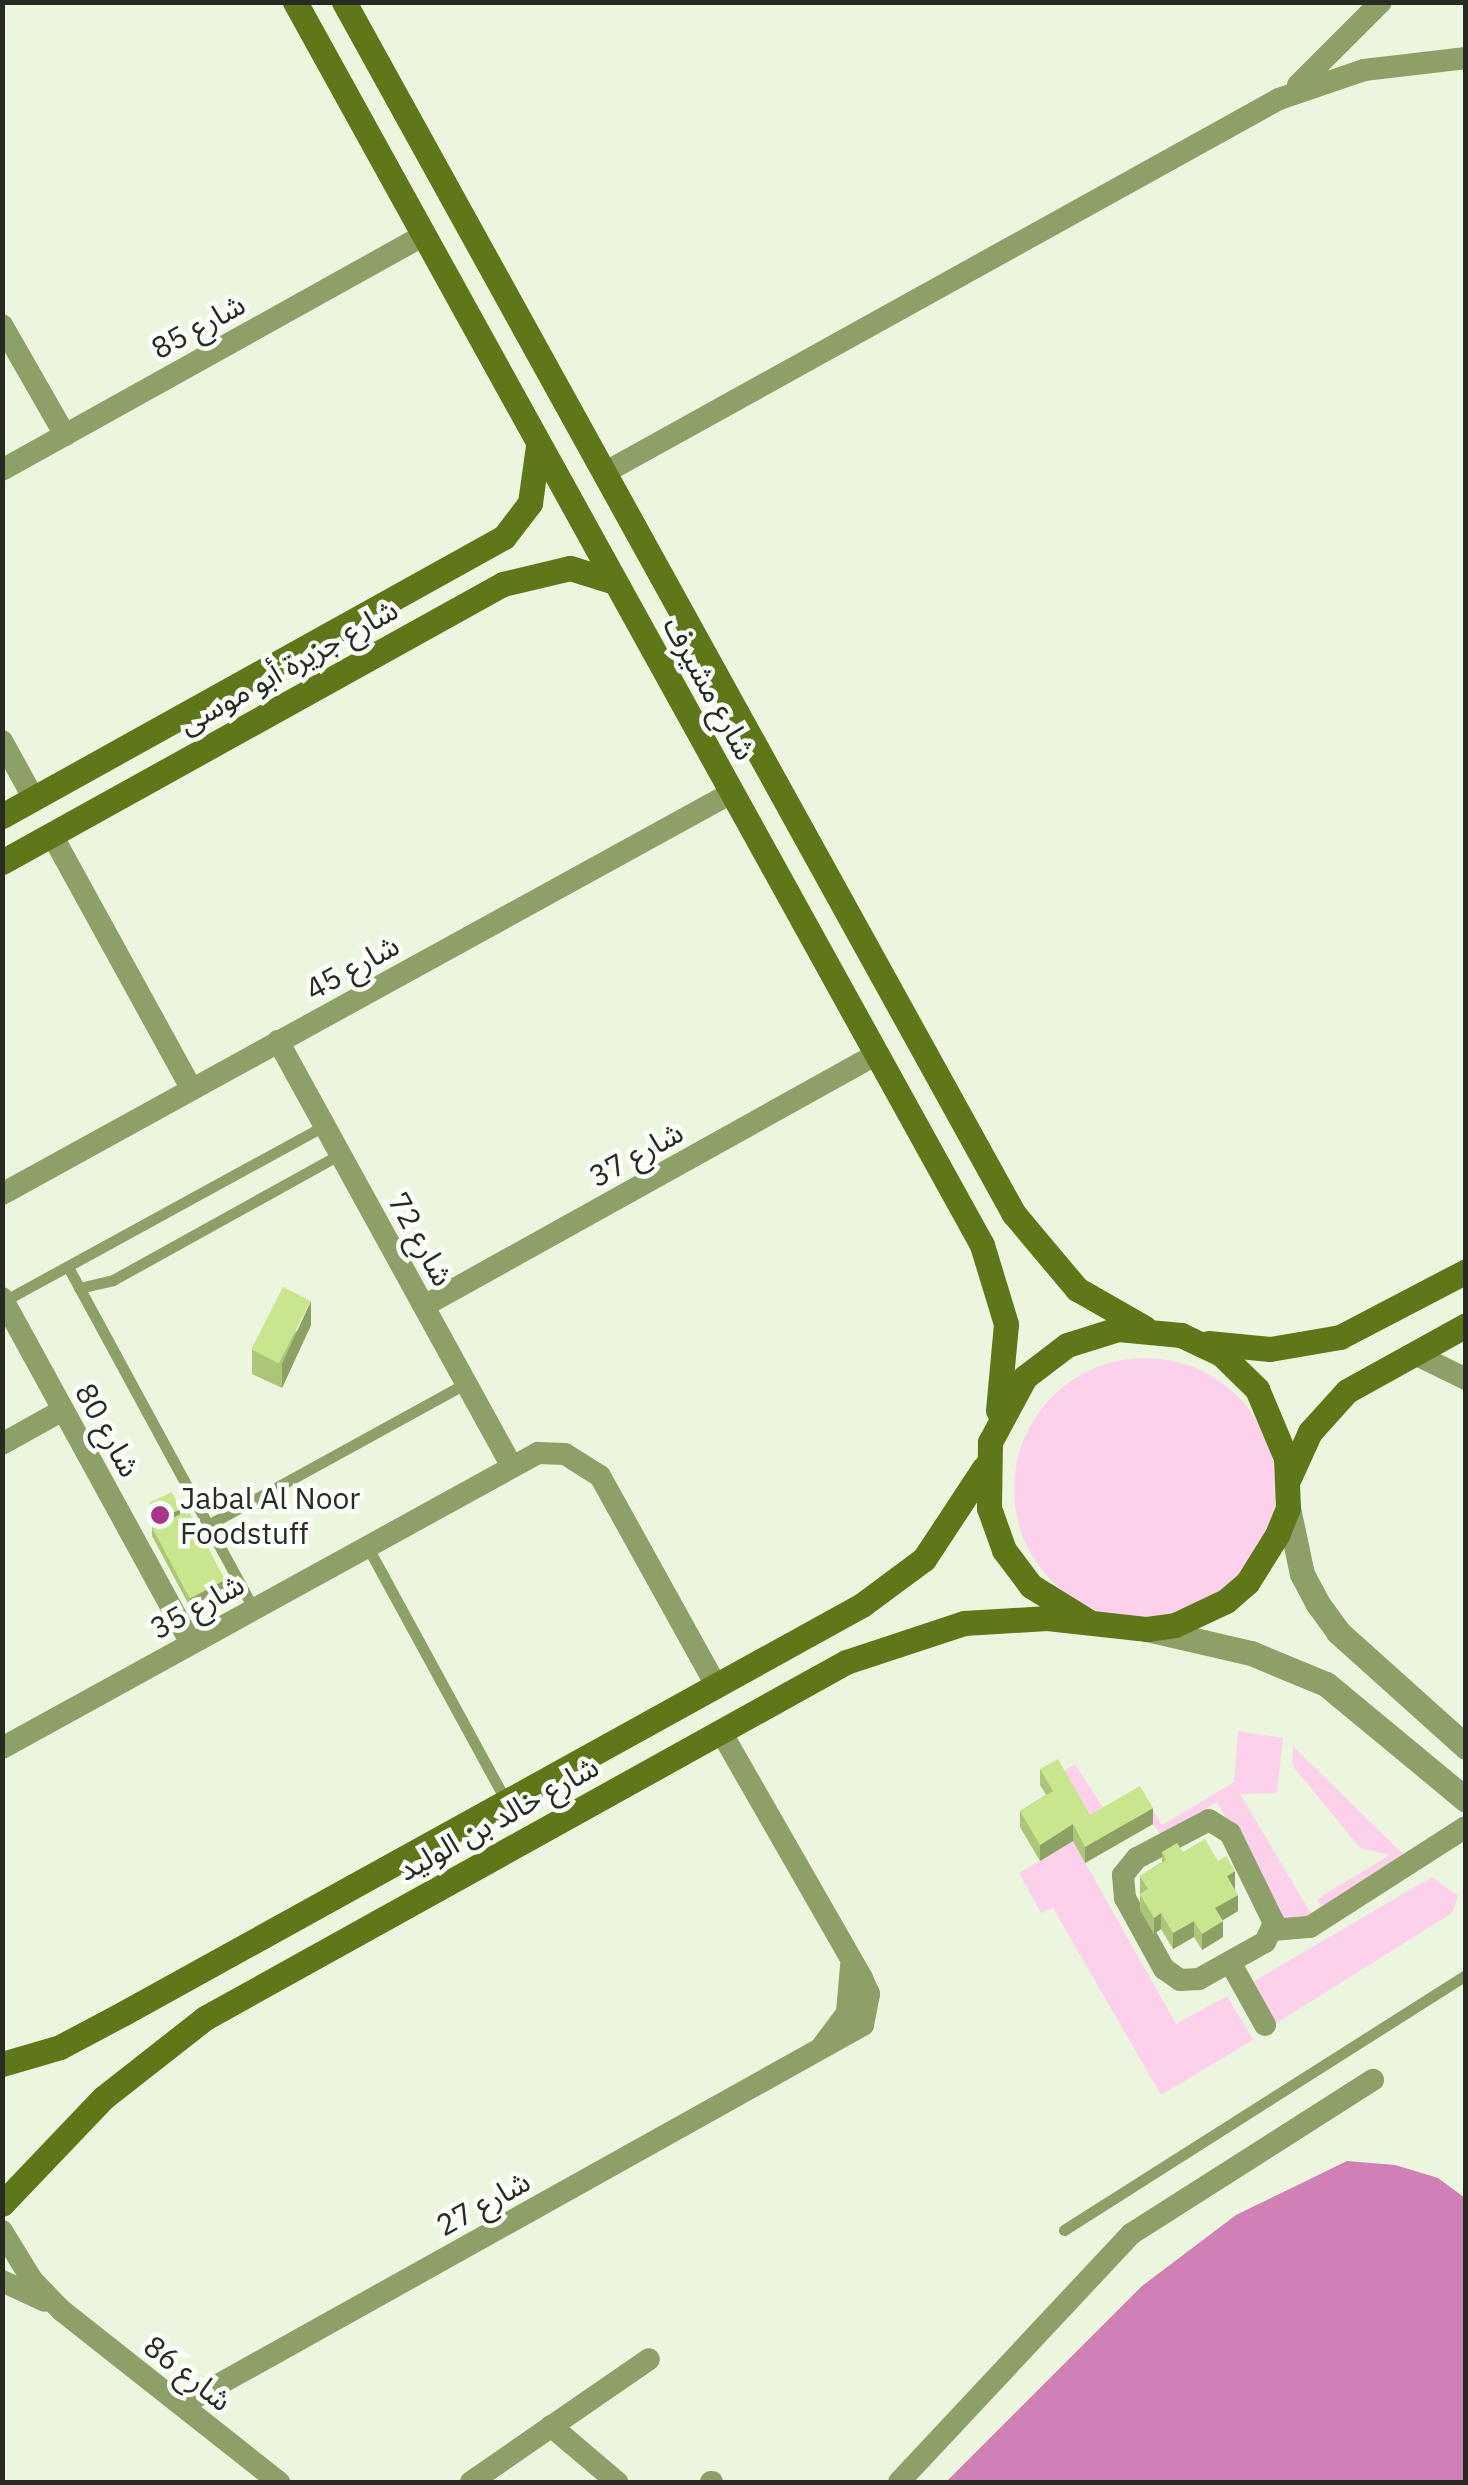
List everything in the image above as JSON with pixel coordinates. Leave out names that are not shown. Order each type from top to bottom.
[{"type":"main road","name":"شارع مشيرف","points":[[295,2],[994,1271],[1006,1324],[997,1421]]},
{"type":"main road","name":"شارع مشيرف","points":[[344,2],[1031,1242],[1077,1288],[1144,1328]]},
{"type":"main road","points":[[417,223],[450,192]]},
{"type":"main road","name":"شارع جزيرة أبو موسى","points":[[2,816],[504,537],[534,493],[537,440]]},
{"type":"main road","name":"شارع جزيرة أبو موسى","points":[[2,862],[524,574],[570,568],[615,582]]},
{"type":"main road","points":[[304,650],[323,684]]},
{"type":"main road","points":[[1466,1271],[1372,1322],[1322,1341],[1270,1350],[1199,1342],[1144,1328],[1092,1335],[1056,1352],[1025,1377],[997,1421],[986,1463],[989,1508],[1010,1560],[1048,1600],[1088,1621],[1147,1629],[1188,1620],[1226,1601],[1264,1560],[1327,1410],[1370,1375],[1466,1325]]},
{"type":"main road","points":[[1199,1342],[1258,1388],[1281,1433],[1288,1496]]},
{"type":"main road","name":"شارع خالد بن الوليد","points":[[2,2064],[75,2039],[895,1584],[949,1530],[986,1463]]},
{"type":"main road","name":"شارع خالد بن الوليد","points":[[2,2204],[102,2098],[205,2018],[846,1662],[924,1632],[1006,1618],[1088,1621]]},
{"type":"street","points":[[1280,99],[1349,40],[1381,2]]},
{"type":"street","points":[[604,473],[1280,99],[1364,70],[1466,58]]},
{"type":"street","name":"شارع 85","points":[[2,470],[417,223]]},
{"type":"street","points":[[2,325],[64,435]]},
{"type":"street","points":[[2,741],[34,799]]},
{"type":"street","name":"شارع 45","points":[[2,1194],[731,794]]},
{"type":"street","points":[[52,835],[190,1088]]},
{"type":"street","name":"شارع 72","points":[[278,1041],[466,1383],[518,1461]]},
{"type":"street","name":"شارع 37","points":[[424,1306],[876,1054]]},
{"type":"street","name":"شارع 80","points":[[3,1300],[191,1643]]},
{"type":"street","points":[[1415,1354],[1466,1380]]},
{"type":"street","points":[[2,1444],[63,1410]]},
{"type":"street","points":[[518,1461],[542,1444],[570,1439],[594,1454],[607,1488],[716,1685]]},
{"type":"street","name":"شارع 35","points":[[2,1748],[518,1461]]},
{"type":"street","points":[[1288,1496],[1302,1574],[1328,1618],[1466,1747]]},
{"type":"street","points":[[1147,1629],[1251,1652],[1326,1684],[1466,1800]]},
{"type":"street","name":"شارع 27","points":[[182,2406],[864,2025],[869,1994],[721,1732]]},
{"type":"street","points":[[1200,1822],[1218,1822],[1270,1910],[1273,1930],[1265,1942],[1190,1982],[1170,1976],[1125,1898],[1129,1866],[1200,1822]]},
{"type":"street","points":[[1273,1930],[1298,1930],[1321,1920],[1466,1827]]},
{"type":"street","points":[[1230,1962],[1265,2025]]},
{"type":"street","points":[[899,2482],[1131,2234],[1373,2080]]},
{"type":"street","name":"شارع 86","points":[[2,2231],[32,2280],[61,2310],[279,2482]]},
{"type":"street","name":"شارع 86","points":[[2,2281],[61,2310]]},
{"type":"street","points":[[472,2482],[649,2359]]},
{"type":"street","points":[[551,2426],[617,2482]]},
{"type":"lane","points":[[3,1300],[325,1126]]},
{"type":"lane","points":[[79,1288],[114,1280],[340,1154]]},
{"type":"lane","points":[[68,1267],[254,1609]]},
{"type":"lane","points":[[208,1525],[466,1383]]},
{"type":"lane","points":[[368,1546],[506,1801]]},
{"type":"lane","points":[[1064,2230],[1466,1975]]},
{"type":"shaded area","points":[[1145,1358],[1171,1360],[1195,1368],[1238,1396],[1266,1439],[1274,1463],[1274,1515],[1266,1539],[1238,1582],[1195,1610],[1171,1618],[1145,1620],[1119,1618],[1095,1610],[1052,1582],[1024,1539],[1016,1515],[1014,1489],[1016,1463],[1024,1439],[1052,1396],[1095,1368],[1119,1360]]},
{"type":"shaded area","points":[[1238,1731],[1283,1738],[1277,1793],[1240,1794],[1313,1917],[1289,1928],[1217,1802],[1161,1835],[1153,1824],[1090,1831],[1058,1775],[1075,1764],[1104,1809],[1141,1790],[1162,1825],[1234,1782]]},
{"type":"shaded area","points":[[1293,1746],[1407,1858],[1322,1909],[1317,1899],[1390,1855],[1360,1848],[1292,1765]]},
{"type":"shaded area","points":[[1073,1841],[1176,2024],[1227,1996],[1253,2040],[1161,2095],[1053,1908],[1041,1913],[1019,1873]]},
{"type":"shaded area","points":[[1432,1877],[1458,1896],[1452,1913],[1269,2028],[1249,1984]]},
{"type":"shaded area","points":[[1347,2161],[1395,2165],[1438,2178],[1465,2198],[1465,2482],[946,2482],[1142,2286],[1236,2215]]},
{"type":"building","points":[[283,1287],[311,1301],[279,1363],[251,1349]]},
{"type":"building","points":[[172,1492],[180,1509],[157,1520],[149,1503]]},
{"type":"building","points":[[188,1510],[225,1580],[190,1599],[153,1529]]},
{"type":"building","points":[[1058,1759],[1090,1815],[1140,1786],[1153,1808],[1085,1847],[1073,1824],[1040,1845],[1020,1811],[1053,1791],[1040,1769]]},
{"type":"building","points":[[1205,1839],[1218,1861],[1226,1856],[1235,1871],[1227,1876],[1238,1895],[1215,1908],[1223,1921],[1202,1934],[1194,1921],[1173,1933],[1161,1913],[1154,1918],[1140,1894],[1148,1889],[1140,1876],[1166,1860],[1162,1852],[1177,1843],[1183,1852]]},
{"type":"place","name":"Jabal Al Noor Foodstuff","points":[[160,1515]]}]
